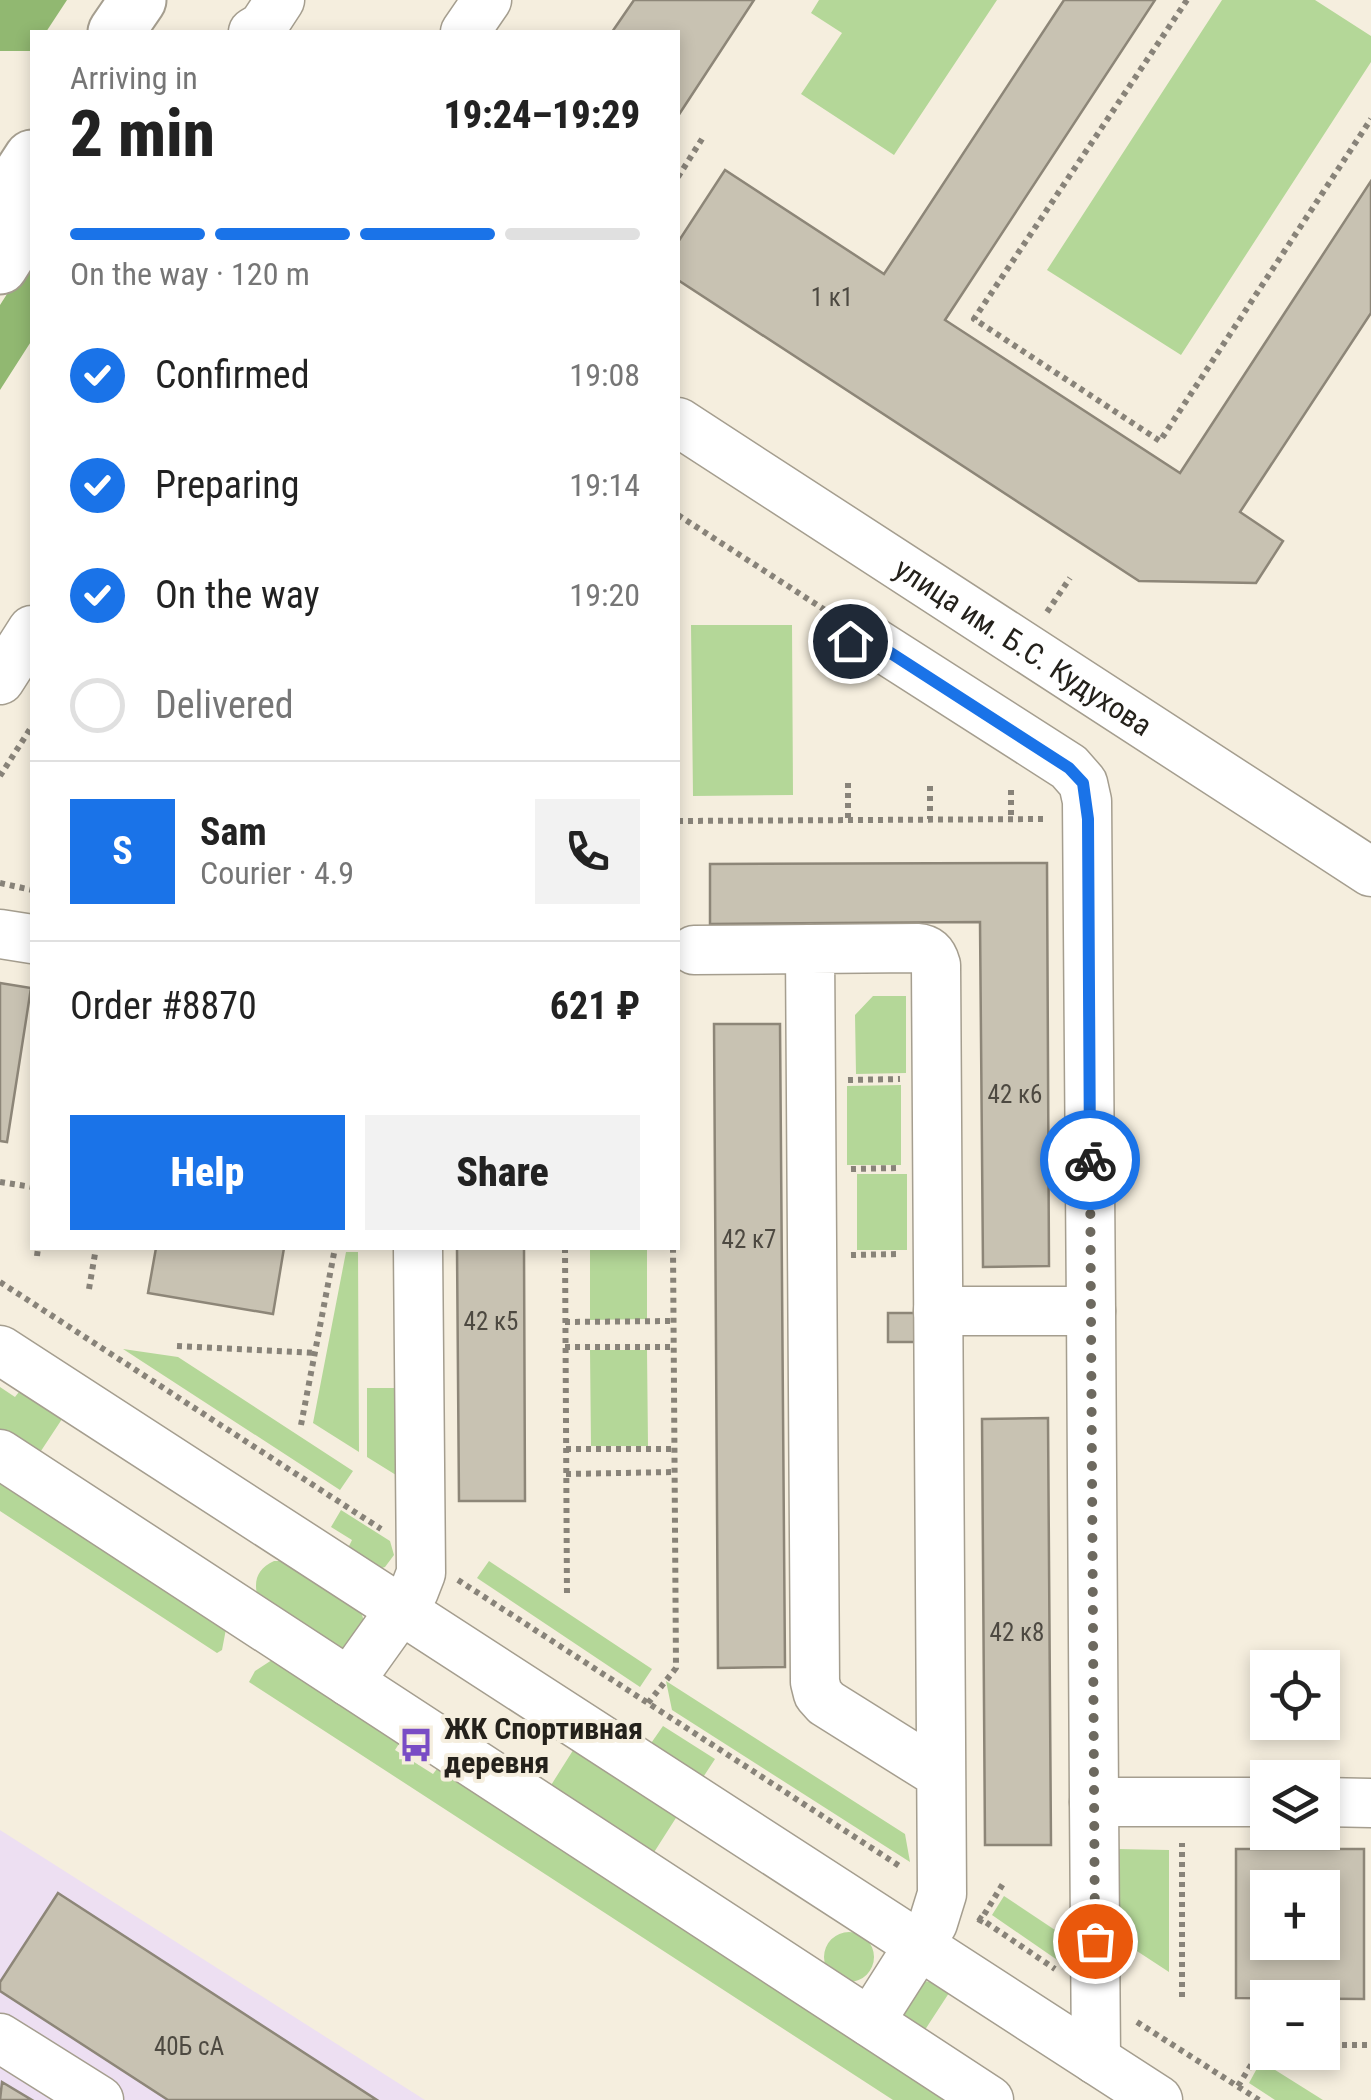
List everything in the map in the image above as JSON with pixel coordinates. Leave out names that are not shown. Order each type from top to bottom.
[{"type":"highway","points":[[117,30],[138,0]]},
{"type":"highway","points":[[152,30],[172,0]]},
{"type":"highway","points":[[0,207],[30,161]]},
{"type":"highway","points":[[0,266],[30,219]]},
{"type":"street","points":[[257,30],[280,0]]},
{"type":"street","points":[[466,30],[487,0]]},
{"type":"street","name":"улица им. Б.С. Кудухова","points":[[680,423],[1371,872]]},
{"type":"street","points":[[0,680],[30,633]]},
{"type":"street","points":[[850,641],[859,637],[869,639],[1069,768],[1083,783],[1088,819],[1096,2060]]},
{"type":"street","points":[[0,934],[30,939]]},
{"type":"street","points":[[810,948],[815,1682],[818,1694],[826,1702],[941,1776]]},
{"type":"street","points":[[694,950],[918,948],[934,956],[942,1894],[940,1909],[870,2022]]},
{"type":"street","points":[[348,1682],[419,1582],[418,1250]]},
{"type":"street","points":[[938,1311],[1090,1311]]},
{"type":"street","points":[[0,1350],[1158,2100]]},
{"type":"street","points":[[0,1454],[989,2100]]},
{"type":"street","points":[[1094,1802],[1250,1802]]},
{"type":"street","points":[[1340,1802],[1371,1802]]},
{"type":"street","points":[[0,2038],[98,2100]]},
{"type":"path","points":[[1187,0],[974,319],[1160,441],[1371,118]]},
{"type":"path","points":[[680,174],[702,139]]},
{"type":"path","points":[[0,776],[30,729]]},
{"type":"path","points":[[848,783],[848,820]]},
{"type":"path","points":[[930,786],[930,820]]},
{"type":"path","points":[[1010,790],[1010,819]]},
{"type":"path","points":[[680,821],[1088,819]]},
{"type":"path","points":[[0,884],[30,890]]},
{"type":"path","points":[[811,1080],[936,1079]]},
{"type":"path","points":[[812,1169],[937,1168]]},
{"type":"path","points":[[0,1182],[30,1187]]},
{"type":"path","points":[[88,1289],[96,1250]]},
{"type":"path","points":[[301,1425],[335,1250]]},
{"type":"path","points":[[564,1250],[567,1597]]},
{"type":"path","points":[[648,1703],[676,1668],[672,1250]]},
{"type":"path","points":[[812,1255],[938,1254]]},
{"type":"path","points":[[0,1282],[1260,2100]]},
{"type":"path","points":[[565,1322],[673,1322]]},
{"type":"path","points":[[178,1346],[314,1353]]},
{"type":"path","points":[[565,1348],[674,1347]]},
{"type":"path","points":[[566,1449],[674,1449]]},
{"type":"path","points":[[566,1474],[674,1472]]},
{"type":"path","points":[[1182,1802],[1182,1997]]},
{"type":"path","points":[[1340,2045],[1371,2045]]},
{"type":"path","points":[[1238,2086],[1250,2066]]},
{"type":"shaded area","points":[[0,1830],[425,2100],[0,2100]]},
{"type":"green space","points":[[0,0],[67,0],[47,30],[30,30],[30,51],[0,51]]},
{"type":"green space","points":[[819,0],[997,0],[894,155],[801,94],[842,33],[811,13]]},
{"type":"green space","points":[[1222,0],[1315,0],[1371,36],[1371,62],[1181,355],[1047,270]]},
{"type":"green space","points":[[30,258],[30,343],[0,390],[0,305]]},
{"type":"green space","points":[[691,625],[792,625],[793,795],[693,796]]},
{"type":"green space","points":[[873,996],[906,996],[906,1073],[856,1074],[855,1015]]},
{"type":"green space","points":[[901,1085],[901,1165],[847,1165],[847,1086]]},
{"type":"green space","points":[[857,1174],[907,1174],[907,1250],[857,1250]]},
{"type":"green space","points":[[590,1250],[647,1250],[647,1319],[590,1320]]},
{"type":"green space","points":[[346,1252],[358,1252],[359,1452],[313,1423]]},
{"type":"green space","points":[[123,1349],[178,1357],[353,1471],[340,1490]]},
{"type":"green space","points":[[590,1350],[647,1350],[648,1446],[591,1446]]},
{"type":"green space","points":[[0,1387],[15,1397],[22,1388],[64,1416],[37,1457],[0,1433]]},
{"type":"green space","points":[[367,1388],[403,1388],[404,1480],[367,1457]]},
{"type":"green space","points":[[0,1466],[226,1629],[222,1650],[217,1653],[0,1511]]},
{"type":"green space","points":[[341,1510],[390,1541],[394,1555],[385,1567],[379,1569],[346,1552],[352,1540],[331,1527]]},
{"type":"green space","points":[[274,1561],[283,1561],[361,1612],[364,1621],[350,1646],[339,1649],[258,1598],[258,1576]]},
{"type":"green space","points":[[489,1561],[652,1669],[640,1687],[477,1578]]},
{"type":"green space","points":[[275,1658],[404,1736],[395,1750],[433,1774],[442,1762],[963,2100],[893,2100],[249,1682],[255,1671]]},
{"type":"green space","points":[[666,1681],[905,1834],[910,1862],[672,1710]]},
{"type":"green space","points":[[663,1726],[715,1759],[700,1782],[647,1749]]},
{"type":"green space","points":[[577,1744],[681,1810],[651,1857],[548,1790]]},
{"type":"green space","points":[[1117,1849],[1169,1850],[1169,1972],[1117,1938]]},
{"type":"green space","points":[[1004,1896],[1064,1936],[1066,1966],[992,1915]]},
{"type":"green space","points":[[849,1932],[867,1939],[874,1957],[867,1975],[849,1982],[831,1975],[824,1957],[831,1939]]},
{"type":"green space","points":[[925,1981],[949,1993],[919,2039],[904,2029],[899,2003]]},
{"type":"green space","points":[[1256,2070],[1275,2070],[1323,2100],[1275,2100],[1249,2083]]},
{"type":"building","points":[[634,0],[754,0],[680,113],[680,30],[613,30]]},
{"type":"building","points":[[1064,0],[1155,0],[945,320],[1180,473],[1371,181],[1371,313],[1240,512],[1283,541],[1256,583],[1139,581],[680,281],[680,239],[725,170],[884,274]]},
{"type":"building","points":[[1047,863],[1049,1266],[983,1267],[980,922],[710,924],[710,864]]},
{"type":"building","points":[[0,983],[30,988],[30,994],[7,1142],[0,1141]]},
{"type":"building","points":[[714,1024],[780,1024],[785,1667],[718,1668]]},
{"type":"building","points":[[156,1250],[284,1250],[273,1314],[148,1293]]},
{"type":"building","points":[[457,1250],[524,1250],[525,1501],[459,1501]]},
{"type":"building","points":[[888,1313],[916,1313],[916,1342],[888,1342]]},
{"type":"building","points":[[1048,1418],[1051,1845],[985,1845],[982,1419]]},
{"type":"building","points":[[1236,1849],[1364,1849],[1364,1999],[1340,1999],[1340,1980],[1250,1980],[1250,1998],[1236,1998]]},
{"type":"building","points":[[58,1893],[377,2100],[168,2100],[0,1991],[0,1982]]},
{"type":"building","points":[[2,2082],[32,2100],[0,2100]]},
{"type":"way so far","points":[[1090,1160],[1095,1941]]},
{"type":"place","name":"ЖК Спортивная деревня","points":[[416,1745]]},
{"type":"route","points":[[850,641],[859,637],[869,639],[1069,768],[1083,783],[1088,819],[1090,1160]]}]
